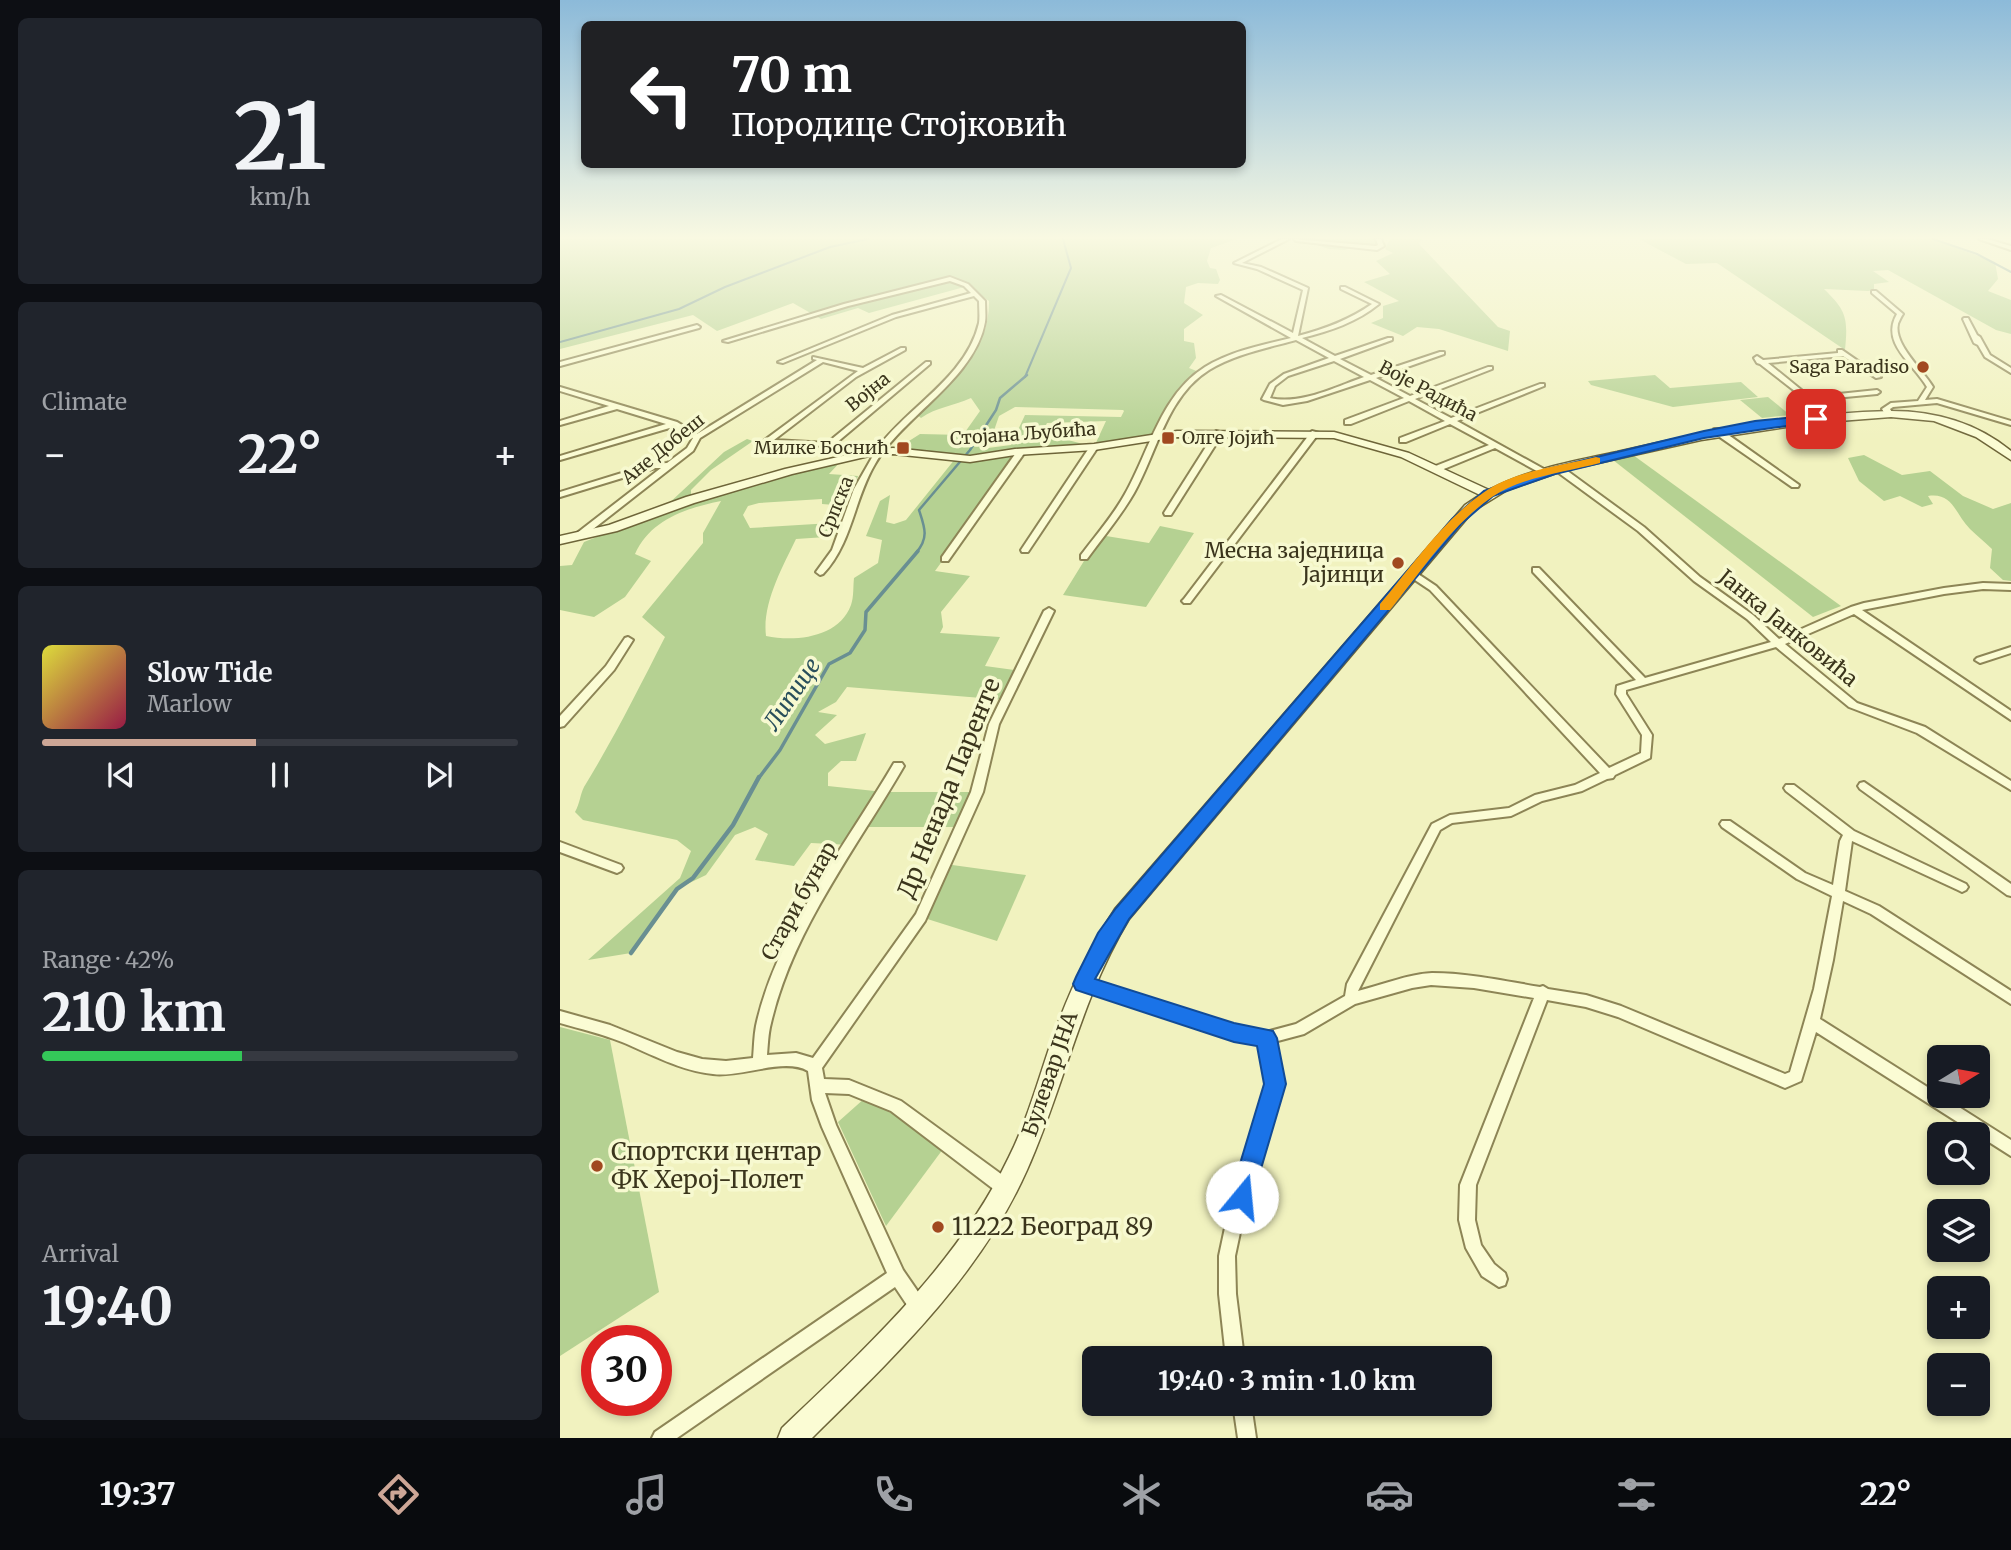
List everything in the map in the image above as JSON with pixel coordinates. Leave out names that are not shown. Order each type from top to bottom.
[{"type":"main road","name":"Булевар ЈНА","points":[[792,1438],[873,1359],[919,1308],[957,1262],[1006,1188],[1037,1115],[1083,984],[1099,949],[1122,914],[1469,508],[1489,494],[1553,471],[1717,431],[1832,418],[1889,414],[1923,416],[1957,424],[1991,440],[2011,457]]},
{"type":"main road","name":"Стојана Љубића","points":[[560,540],[614,528],[690,500],[789,471],[879,452],[962,459],[1094,447],[1157,436],[1315,433],[1383,447],[1489,494]]},
{"type":"street","points":[[726,341],[846,306]]},
{"type":"street","points":[[781,362],[904,313],[930,306]]},
{"type":"street","name":"Српска","points":[[820,572],[835,553],[857,493],[879,452],[973,348],[983,306]]},
{"type":"street","name":"Воје Радића","points":[[1238,306],[1451,421],[1553,471]]},
{"type":"street","points":[[1295,337],[1302,306]]},
{"type":"street","points":[[1084,557],[1123,505],[1157,436],[1185,388],[1204,370],[1339,324],[1372,306]]},
{"type":"street","points":[[1891,306],[1900,314],[1894,322],[1895,337],[1930,387],[1921,401]]},
{"type":"street","points":[[1966,319],[1981,351],[2011,372]]},
{"type":"street","points":[[560,364],[697,327]]},
{"type":"street","points":[[1977,337],[1987,356]]},
{"type":"street","points":[[1390,339],[1280,378],[1269,390],[1266,400],[1301,400],[1442,353]]},
{"type":"street","points":[[879,452],[766,442],[863,370],[903,349]]},
{"type":"street","points":[[1832,418],[1757,361],[1841,352],[1878,377]]},
{"type":"street","points":[[801,354],[863,370]]},
{"type":"street","name":"Ане Добеш","points":[[580,535],[693,446],[697,438],[822,360]]},
{"type":"street","name":"Војна","points":[[828,446],[928,363]]},
{"type":"street","points":[[1348,422],[1490,368],[1482,363]]},
{"type":"street","points":[[1403,440],[1542,385]]},
{"type":"street","points":[[561,390],[674,424],[697,438]]},
{"type":"street","points":[[1808,399],[1877,392]]},
{"type":"street","points":[[1889,414],[1886,409],[1891,405],[1921,401],[1957,405],[2011,423]]},
{"type":"street","points":[[560,423],[619,406]]},
{"type":"street","points":[[560,458],[674,424]]},
{"type":"street","points":[[1717,431],[1795,485]]},
{"type":"street","points":[[1168,513],[1219,433]]},
{"type":"street","points":[[1187,601],[1315,433]]},
{"type":"street","points":[[1436,469],[1495,444]]},
{"type":"street","points":[[1025,550],[1094,447]]},
{"type":"street","points":[[945,559],[1021,452]]},
{"type":"street","points":[[560,495],[654,466],[670,465]]},
{"type":"street","name":"Јанка Јанковића","points":[[1553,471],[1632,521],[1698,579],[1750,617],[1853,705],[1922,730],[2011,786]]},
{"type":"street","points":[[1536,570],[1642,680]]},
{"type":"street","points":[[1412,574],[1433,588],[1609,775]]},
{"type":"street","points":[[1351,999],[1352,988],[1436,827],[1450,818],[1511,812],[1539,798],[1578,788],[1609,775],[1646,755],[1647,735],[1620,690],[1642,680],[1779,643],[1854,609],[1944,591],[1983,586],[2011,587]]},
{"type":"street","points":[[1854,609],[2011,716]]},
{"type":"street","name":"Др Ненада Паренте","points":[[815,1066],[921,917],[976,792],[997,716],[1049,611]]},
{"type":"street","points":[[560,723],[610,668],[628,640]]},
{"type":"street","points":[[1980,660],[2011,650]]},
{"type":"street","name":"Стари бунар","points":[[759,1064],[762,1020],[797,936],[898,766]]},
{"type":"street","points":[[1864,786],[2011,891]]},
{"type":"street","points":[[1790,788],[1850,834],[1962,887]]},
{"type":"street","points":[[1726,824],[1801,876],[1875,910],[2011,998]]},
{"type":"street","points":[[1083,984],[1234,1033],[1266,1038],[1299,1030],[1351,999],[1431,979],[1543,992],[1621,1013],[1785,1081],[1796,1076],[1812,1022],[1839,895],[1846,841],[1850,834]]},
{"type":"street","points":[[560,847],[617,868]]},
{"type":"street","points":[[1500,1279],[1488,1270],[1474,1248],[1467,1220],[1468,1185],[1543,992]]},
{"type":"street","points":[[560,1017],[617,1034],[686,1063],[726,1069],[794,1059],[810,1062],[815,1066],[817,1086],[829,1127],[897,1276],[919,1308]]},
{"type":"street","points":[[1812,1022],[2011,1149]]},
{"type":"street","points":[[1233,1346],[1227,1299],[1227,1259],[1234,1222],[1275,1084],[1266,1038]]},
{"type":"street","points":[[817,1086],[849,1087],[896,1106],[1006,1188]]},
{"type":"street","points":[[661,1438],[897,1276]]},
{"type":"street","points":[[1244,1416],[1247,1438]]},
{"type":"green space","points":[[560,306],[785,306],[717,331],[693,315],[560,349]]},
{"type":"green space","points":[[798,306],[894,306],[869,313],[858,308],[821,319]]},
{"type":"green space","points":[[989,306],[1189,306],[1203,315],[1184,329],[1184,341],[1194,343],[1196,358],[1189,368],[1199,372],[1185,388],[1157,436],[1094,447],[1021,452],[935,571],[970,576],[941,612],[943,627],[940,633],[1000,637],[985,666],[1022,671],[1006,700],[847,687],[836,702],[818,712],[837,715],[815,735],[825,744],[866,733],[856,761],[841,761],[828,773],[828,786],[884,792],[977,792],[962,827],[863,827],[852,845],[811,843],[794,866],[755,860],[768,834],[755,827],[735,835],[706,875],[677,889],[631,953],[588,960],[680,878],[691,851],[677,840],[583,820],[575,812],[584,787],[665,637],[642,617],[703,543],[703,533],[721,501],[670,517],[650,532],[635,554],[651,561],[625,597],[594,617],[560,610],[560,566],[572,565],[584,542],[675,506],[666,506],[724,452],[747,439],[753,441],[711,470],[691,490],[691,500],[789,471],[842,460],[829,474],[858,476],[848,506],[822,504],[822,499],[759,503],[748,506],[743,515],[750,528],[848,522],[841,536],[796,539],[770,599],[766,636],[802,638],[837,625],[851,605],[854,578],[878,563],[882,540],[866,536],[880,501],[890,495],[886,522],[894,524],[906,520],[955,459],[996,455],[956,456],[898,448],[920,434],[963,435],[980,411],[971,398],[921,418],[916,414],[966,364],[983,335]],"holes":[[[1015,407],[1123,410],[1121,417],[1025,415],[1011,445],[988,448],[999,416]],[[1106,421],[1094,447],[1042,433],[1047,423]]]},
{"type":"green space","points":[[1383,306],[1478,306],[1498,327],[1510,331],[1508,351],[1439,329],[1417,327],[1403,336],[1371,323],[1383,318]]},
{"type":"green space","points":[[1780,306],[1839,306],[1846,323],[1845,350]]},
{"type":"green space","points":[[1953,306],[2011,306],[2011,334],[1996,330]]},
{"type":"green space","points":[[1655,375],[1670,388],[1741,382],[1758,397],[1673,407],[1591,385],[1588,381]]},
{"type":"green space","points":[[1768,397],[1790,415],[1762,418],[1740,400]]},
{"type":"green space","points":[[1633,455],[1841,606],[1813,617],[1613,460]]},
{"type":"green space","points":[[1864,455],[1902,475],[1930,471],[1963,496],[1993,509],[2011,503],[2011,581],[2003,580],[1990,568],[1992,549],[1970,529],[1953,505],[1943,497],[1928,496],[1933,504],[1922,507],[1900,496],[1884,501],[1859,481],[1848,458]]},
{"type":"green space","points":[[1160,526],[1194,533],[1146,607],[1063,595],[1100,535],[1149,543]]},
{"type":"green space","points":[[945,864],[1026,875],[997,941],[921,917]]},
{"type":"green space","name":"Спортски центар ФК Херој-Полет","points":[[560,1027],[610,1040],[659,1292],[608,1325],[581,1325],[581,1342],[560,1356]]},
{"type":"green space","points":[[865,1098],[912,1125],[943,1149],[886,1226],[838,1122]]},
{"type":"waterway","points":[[560,342],[685,306]]},
{"type":"waterway","name":"Липице","points":[[1025,377],[1055,306]]},
{"type":"waterway","name":"Липице","points":[[916,553],[925,533],[919,510],[970,450],[996,410],[1000,398],[1025,377]]},
{"type":"waterway","name":"Липице","points":[[758,779],[780,750],[829,664],[850,653],[865,630],[866,612],[918,551]]},
{"type":"waterway","name":"Липице","points":[[631,953],[677,889],[693,878],[733,825],[759,777]]},
{"type":"slow traffic","points":[[1385,607],[1457,521],[1469,508],[1489,494],[1528,478],[1596,460]]},
{"type":"place","name":"Saga Paradiso","points":[[1923,367]]},
{"type":"place","name":"Олге Јојић","points":[[1168,438]]},
{"type":"place","name":"Милке Боснић","points":[[903,448]]},
{"type":"place","name":"Месна заједница Јајинци","points":[[1398,563]]},
{"type":"place","name":"Спортски центар ФК Херој-Полет","points":[[597,1166]]},
{"type":"place","name":"11222 Београд 89","points":[[938,1227]]},
{"type":"route","points":[[1242,1197],[1275,1084],[1274,1067],[1266,1038],[1234,1033],[1083,984],[1093,959],[1122,914],[1469,508],[1504,487],[1551,471],[1732,428],[1816,419]]}]
